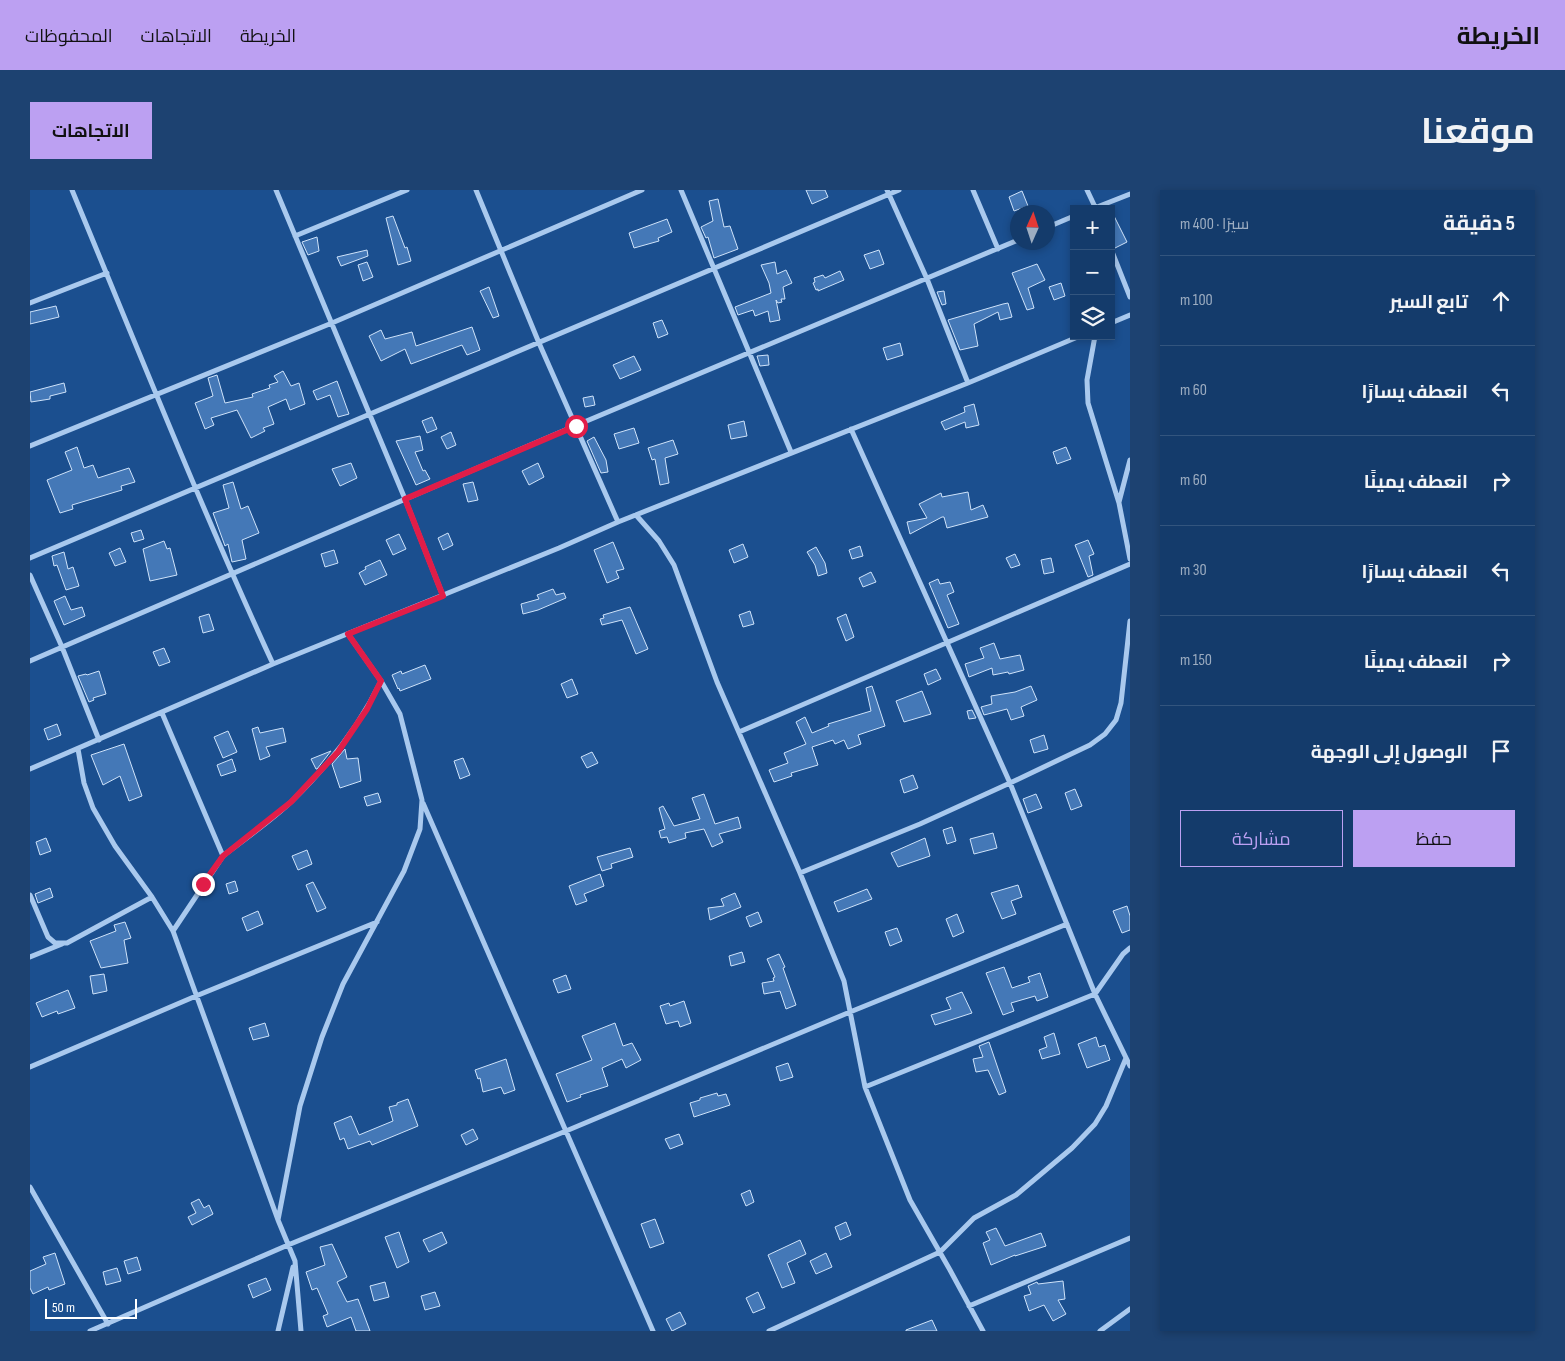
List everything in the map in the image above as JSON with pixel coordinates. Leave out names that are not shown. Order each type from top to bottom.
[{"type":"street","points":[[72,190],[195,487],[273,664]]},
{"type":"street","points":[[276,190],[405,499],[443,596]]},
{"type":"street","points":[[295,236],[407,190]]},
{"type":"street","points":[[476,190],[539,343],[618,522]]},
{"type":"street","points":[[30,446],[332,322],[642,190]]},
{"type":"street","points":[[681,190],[791,452]]},
{"type":"street","points":[[30,558],[539,343],[888,192],[899,190]]},
{"type":"street","points":[[973,190],[998,248]]},
{"type":"street","points":[[1087,190],[1093,205]]},
{"type":"street","points":[[888,192],[927,279],[968,383]]},
{"type":"street","points":[[1102,205],[1130,194]]},
{"type":"street","points":[[1055,225],[1070,218]]},
{"type":"street","points":[[30,661],[576,426],[1010,243]]},
{"type":"street","points":[[1111,250],[1130,297]]},
{"type":"street","points":[[30,302],[106,273]]},
{"type":"street","points":[[1115,321],[1130,315]]},
{"type":"street","points":[[30,769],[273,664],[443,596],[618,522],[968,383],[1070,340]]},
{"type":"street","points":[[1094,340],[1086,380],[1088,403],[1119,503],[1130,559]]},
{"type":"street","points":[[851,429],[1010,783],[1095,994],[1130,1066]]},
{"type":"street","points":[[1119,503],[1130,460]]},
{"type":"street","points":[[636,515],[659,541],[674,565],[717,682],[800,873],[844,981],[865,1087],[910,1200],[983,1331]]},
{"type":"street","points":[[739,732],[1130,564]]},
{"type":"street","points":[[30,575],[100,740]]},
{"type":"street","points":[[800,873],[920,824],[1010,783],[1090,745],[1105,734],[1116,720],[1121,703],[1130,621]]},
{"type":"street","points":[[348,634],[381,681],[400,714],[422,800],[653,1331]]},
{"type":"street","points":[[173,931],[223,856],[291,802],[338,752],[367,709],[381,681]]},
{"type":"street","points":[[162,713],[223,856]]},
{"type":"street","points":[[78,749],[84,783],[93,808],[115,846],[152,897],[173,931],[294,1262],[301,1331]]},
{"type":"street","points":[[278,1220],[300,1106],[322,1037],[343,984],[404,872],[420,829],[422,800]]},
{"type":"street","points":[[30,895],[48,937],[55,943],[67,942]]},
{"type":"street","points":[[30,957],[67,942],[152,897]]},
{"type":"street","points":[[30,1067],[196,996],[377,922]]},
{"type":"street","points":[[90,1331],[288,1245],[1067,924]]},
{"type":"street","points":[[865,1087],[1095,994],[1123,954],[1130,948]]},
{"type":"street","points":[[768,1331],[940,1252],[974,1218],[1016,1195],[1072,1148],[1095,1124],[1106,1106],[1126,1058]]},
{"type":"street","points":[[30,1186],[108,1324]]},
{"type":"street","points":[[970,1306],[1130,1238]]},
{"type":"street","points":[[278,1331],[294,1262]]},
{"type":"street","points":[[1100,1331],[1130,1309]]},
{"type":"building","points":[[806,190],[825,190],[828,197],[812,204]]},
{"type":"building","points":[[1022,191],[1028,205],[1012,205],[1009,197]]},
{"type":"building","points":[[718,199],[724,227],[730,226],[738,249],[714,258],[708,237],[706,238],[701,227],[713,221],[709,201]]},
{"type":"building","points":[[393,216],[411,261],[398,265],[386,218]]},
{"type":"building","points":[[1115,218],[1127,242],[1115,248]]},
{"type":"building","points":[[667,219],[672,232],[658,238],[659,241],[634,248],[629,233]]},
{"type":"building","points":[[317,237],[319,251],[308,255],[302,242]]},
{"type":"building","points":[[367,250],[368,256],[341,266],[337,257]]},
{"type":"building","points":[[879,250],[884,264],[870,269],[864,255]]},
{"type":"building","points":[[367,262],[373,277],[363,281],[358,265]]},
{"type":"building","points":[[775,262],[777,274],[786,270],[792,283],[783,287],[785,299],[781,299],[782,302],[778,303],[776,300],[780,320],[770,322],[768,311],[755,316],[753,310],[738,315],[735,307],[771,293],[761,265]]},
{"type":"building","points":[[1037,264],[1045,280],[1028,288],[1034,308],[1027,310],[1012,273]]},
{"type":"building","points":[[840,271],[844,280],[818,291],[818,289],[816,290],[813,283],[815,282],[814,278],[823,275],[825,278]]},
{"type":"building","points":[[1061,283],[1065,296],[1054,300],[1049,287]]},
{"type":"building","points":[[489,287],[499,316],[493,318],[480,291]]},
{"type":"building","points":[[944,291],[946,304],[942,305],[937,292]]},
{"type":"building","points":[[1008,303],[1012,317],[1000,320],[998,312],[974,324],[978,346],[960,350],[948,320]]},
{"type":"building","points":[[56,306],[59,317],[30,324],[30,312]]},
{"type":"building","points":[[662,320],[668,334],[658,338],[653,323]]},
{"type":"building","points":[[472,327],[480,350],[467,355],[462,345],[411,364],[405,349],[381,361],[369,336],[381,330],[385,339],[412,332],[416,346]]},
{"type":"building","points":[[900,343],[903,355],[887,360],[883,348]]},
{"type":"building","points":[[768,355],[769,365],[760,366],[757,356]]},
{"type":"building","points":[[634,356],[641,370],[620,379],[613,365]]},
{"type":"building","points":[[283,371],[291,386],[299,383],[305,404],[290,410],[286,399],[268,407],[274,424],[263,428],[265,431],[251,438],[237,410],[211,418],[214,425],[205,429],[195,403],[213,396],[208,378],[217,375],[225,403],[253,397],[252,394],[270,388],[269,385],[278,382],[274,376]]},
{"type":"building","points":[[337,381],[349,414],[338,417],[330,395],[317,400],[313,391]]},
{"type":"building","points":[[64,383],[66,392],[50,396],[50,399],[31,402],[30,392]]},
{"type":"building","points":[[593,396],[595,405],[585,407],[583,398]]},
{"type":"building","points":[[974,404],[979,425],[966,428],[965,422],[945,430],[941,422],[965,412],[964,407]]},
{"type":"building","points":[[432,417],[437,429],[427,433],[422,421]]},
{"type":"building","points":[[744,421],[747,436],[731,439],[728,425]]},
{"type":"building","points":[[634,428],[639,443],[619,449],[614,434]]},
{"type":"building","points":[[451,432],[456,445],[447,449],[441,437]]},
{"type":"building","points":[[420,436],[423,450],[415,452],[423,471],[425,470],[430,479],[416,485],[396,441]]},
{"type":"building","points":[[594,437],[606,460],[608,472],[601,473],[587,441]]},
{"type":"building","points":[[673,440],[678,454],[665,458],[669,483],[660,485],[655,459],[652,460],[648,448]]},
{"type":"building","points":[[77,447],[84,468],[93,465],[98,478],[129,468],[135,482],[121,486],[122,490],[72,505],[73,509],[60,513],[47,480],[72,470],[65,452]]},
{"type":"building","points":[[1066,447],[1071,459],[1057,464],[1053,452]]},
{"type":"building","points":[[351,463],[357,478],[340,486],[332,469]]},
{"type":"building","points":[[538,463],[544,477],[529,485],[522,471]]},
{"type":"building","points":[[233,482],[241,509],[248,506],[259,533],[242,540],[246,559],[232,562],[228,544],[225,546],[213,513],[229,508],[223,485]]},
{"type":"building","points":[[473,482],[478,500],[468,502],[463,484]]},
{"type":"building","points":[[968,492],[971,510],[983,505],[988,517],[947,528],[944,517],[942,517],[910,534],[907,522],[927,518],[919,504],[941,493],[942,497]]},
{"type":"building","points":[[141,530],[144,539],[134,542],[131,533]]},
{"type":"building","points":[[448,533],[453,545],[443,550],[438,538]]},
{"type":"building","points":[[399,534],[406,549],[393,555],[386,540]]},
{"type":"building","points":[[1088,540],[1094,554],[1089,556],[1093,575],[1088,577],[1075,545]]},
{"type":"building","points":[[164,541],[167,549],[170,548],[177,575],[150,581],[143,549]]},
{"type":"building","points":[[613,542],[624,569],[616,571],[619,578],[607,583],[594,550]]},
{"type":"building","points":[[743,544],[748,557],[734,563],[729,550]]},
{"type":"building","points":[[860,546],[863,556],[852,559],[849,550]]},
{"type":"building","points":[[816,547],[825,563],[827,573],[818,576],[815,565],[807,552]]},
{"type":"building","points":[[120,548],[126,562],[115,566],[109,553]]},
{"type":"building","points":[[334,550],[338,563],[325,567],[321,554]]},
{"type":"building","points":[[64,552],[68,569],[73,567],[79,586],[66,590],[57,565],[54,566],[52,556]]},
{"type":"building","points":[[1015,554],[1020,565],[1011,568],[1006,558]]},
{"type":"building","points":[[1051,558],[1054,572],[1044,574],[1041,560]]},
{"type":"building","points":[[380,560],[387,575],[365,585],[359,573],[366,569],[365,567]]},
{"type":"building","points":[[871,572],[876,582],[863,587],[859,578]]},
{"type":"building","points":[[938,579],[940,584],[950,582],[954,592],[947,595],[959,624],[948,628],[929,583]]},
{"type":"building","points":[[553,589],[556,595],[564,593],[566,598],[523,614],[521,604],[539,599],[537,595]]},
{"type":"building","points":[[65,596],[71,610],[82,607],[85,616],[64,625],[54,601]]},
{"type":"building","points":[[630,607],[648,649],[636,654],[622,620],[602,625],[600,619],[604,618],[603,615]]},
{"type":"building","points":[[750,611],[754,624],[743,627],[739,615]]},
{"type":"building","points":[[209,614],[214,630],[203,633],[199,617]]},
{"type":"building","points":[[846,614],[854,637],[846,641],[837,618]]},
{"type":"building","points":[[994,643],[1000,659],[1020,655],[1024,670],[1009,674],[1008,672],[993,675],[992,668],[969,677],[965,664],[984,658],[980,648]]},
{"type":"building","points":[[164,648],[170,662],[159,666],[153,652]]},
{"type":"building","points":[[425,665],[431,679],[400,691],[398,689],[392,675],[401,671],[402,674]]},
{"type":"building","points":[[936,669],[941,679],[928,685],[924,674]]},
{"type":"building","points":[[99,671],[106,694],[93,698],[94,700],[89,702],[78,676]]},
{"type":"building","points":[[572,679],[578,694],[567,698],[561,684]]},
{"type":"building","points":[[872,686],[885,726],[858,735],[861,744],[848,749],[844,740],[835,744],[833,740],[812,747],[818,765],[791,773],[792,776],[774,782],[769,770],[788,763],[784,753],[806,744],[796,722],[805,717],[812,733],[829,726],[828,724],[871,711],[866,688]]},
{"type":"building","points":[[1031,686],[1037,700],[1021,707],[1024,716],[1011,720],[1007,709],[984,715],[981,707],[992,704],[991,696],[1015,692]]},
{"type":"building","points":[[922,691],[931,714],[904,722],[896,701]]},
{"type":"building","points":[[972,710],[976,718],[969,719],[967,711]]},
{"type":"building","points":[[57,724],[61,735],[48,740],[44,729]]},
{"type":"building","points":[[258,727],[260,733],[283,728],[286,742],[266,747],[270,756],[260,760],[252,729]]},
{"type":"building","points":[[228,731],[237,752],[223,758],[214,737]]},
{"type":"building","points":[[1044,735],[1048,749],[1034,753],[1030,740]]},
{"type":"building","points":[[124,744],[142,796],[129,801],[120,776],[103,785],[91,755]]},
{"type":"building","points":[[345,749],[347,759],[358,758],[361,781],[340,788],[332,764]]},
{"type":"building","points":[[331,751],[317,769],[316,769],[311,759]]},
{"type":"building","points":[[592,752],[598,763],[587,768],[581,757]]},
{"type":"building","points":[[463,758],[470,775],[460,779],[454,761]]},
{"type":"building","points":[[232,759],[236,771],[221,776],[217,765]]},
{"type":"building","points":[[913,775],[918,788],[904,793],[900,780]]},
{"type":"building","points":[[1075,789],[1082,806],[1071,810],[1065,793]]},
{"type":"building","points":[[378,793],[381,802],[367,806],[364,797]]},
{"type":"building","points":[[704,794],[715,824],[738,817],[741,828],[719,834],[723,842],[712,847],[704,829],[685,833],[686,838],[669,843],[667,837],[661,838],[659,831],[665,829],[659,808],[663,806],[674,826],[700,819],[692,798]]},
{"type":"building","points":[[1036,794],[1042,808],[1028,813],[1023,799]]},
{"type":"building","points":[[952,827],[956,841],[947,844],[943,830]]},
{"type":"building","points":[[993,833],[997,848],[974,854],[970,839]]},
{"type":"building","points":[[46,838],[51,851],[40,855],[36,842]]},
{"type":"building","points":[[925,838],[930,856],[898,867],[891,853]]},
{"type":"building","points":[[630,848],[633,857],[611,864],[612,868],[602,871],[597,857]]},
{"type":"building","points":[[307,850],[312,864],[298,870],[292,856]]},
{"type":"building","points":[[600,874],[604,886],[584,894],[587,901],[576,905],[569,886]]},
{"type":"building","points":[[235,881],[238,891],[229,894],[226,884]]},
{"type":"building","points":[[313,882],[326,908],[317,912],[306,885]]},
{"type":"building","points":[[1018,885],[1022,897],[1011,901],[1016,914],[1002,919],[991,893]]},
{"type":"building","points":[[50,888],[53,897],[38,903],[35,894]]},
{"type":"building","points":[[867,889],[872,899],[838,912],[834,902]]},
{"type":"building","points":[[735,893],[741,907],[710,920],[708,908],[724,906],[721,899]]},
{"type":"building","points":[[1127,906],[1130,916],[1130,930],[1122,933],[1113,911]]},
{"type":"building","points":[[258,911],[263,924],[247,931],[242,918]]},
{"type":"building","points":[[758,912],[762,922],[750,927],[746,917]]},
{"type":"building","points":[[957,914],[964,932],[953,937],[946,919]]},
{"type":"building","points":[[125,922],[131,938],[124,940],[128,963],[101,968],[90,941],[116,931],[114,925]]},
{"type":"building","points":[[897,928],[902,941],[890,946],[885,932]]},
{"type":"building","points":[[742,952],[745,962],[731,966],[729,956]]},
{"type":"building","points":[[779,954],[785,967],[783,968],[796,1005],[786,1009],[780,991],[764,994],[762,983],[774,981],[773,978],[775,977],[767,959]]},
{"type":"building","points":[[1004,967],[1012,988],[1030,982],[1028,977],[1040,973],[1048,997],[1037,1001],[1035,996],[1011,1003],[1014,1011],[1003,1015],[986,973]]},
{"type":"building","points":[[104,974],[107,991],[93,994],[90,976]]},
{"type":"building","points":[[566,975],[571,989],[558,993],[553,980]]},
{"type":"building","points":[[68,990],[75,1008],[58,1014],[57,1011],[42,1017],[36,1003]]},
{"type":"building","points":[[962,992],[972,1013],[935,1025],[931,1015],[951,1009],[946,998]]},
{"type":"building","points":[[684,1001],[691,1023],[680,1027],[678,1021],[666,1024],[660,1006],[669,1003],[670,1006]]},
{"type":"building","points":[[265,1023],[269,1036],[253,1040],[249,1028]]},
{"type":"building","points":[[615,1023],[623,1046],[632,1043],[641,1060],[626,1068],[622,1059],[602,1068],[608,1086],[580,1095],[581,1097],[567,1102],[556,1074],[592,1060],[582,1036]]},
{"type":"building","points":[[1054,1033],[1060,1054],[1042,1059],[1039,1050],[1047,1047],[1044,1037]]},
{"type":"building","points":[[1096,1037],[1099,1047],[1105,1045],[1110,1060],[1087,1068],[1078,1044]]},
{"type":"building","points":[[989,1042],[1006,1092],[999,1095],[988,1070],[976,1072],[973,1059],[983,1057],[979,1046]]},
{"type":"building","points":[[506,1059],[515,1090],[504,1094],[501,1087],[483,1092],[480,1078],[478,1079],[475,1070]]},
{"type":"building","points":[[788,1063],[793,1077],[780,1081],[776,1067]]},
{"type":"building","points":[[717,1093],[718,1096],[726,1094],[730,1105],[694,1117],[690,1103]]},
{"type":"building","points":[[408,1099],[418,1126],[372,1145],[370,1141],[348,1149],[344,1138],[340,1140],[334,1123],[351,1116],[359,1135],[393,1121],[389,1107]]},
{"type":"building","points":[[473,1129],[478,1139],[466,1145],[461,1135]]},
{"type":"building","points":[[679,1134],[683,1144],[670,1149],[665,1139]]},
{"type":"building","points":[[750,1190],[754,1202],[746,1206],[741,1194]]},
{"type":"building","points":[[199,1199],[204,1208],[209,1205],[213,1214],[192,1225],[188,1217],[196,1213],[191,1203]]},
{"type":"building","points":[[655,1219],[664,1243],[650,1248],[641,1224]]},
{"type":"building","points":[[846,1222],[851,1235],[840,1240],[835,1227]]},
{"type":"building","points":[[996,1228],[1005,1246],[1041,1233],[1046,1246],[1015,1255],[991,1265],[983,1243],[990,1240],[986,1232]]},
{"type":"building","points":[[399,1232],[409,1262],[397,1268],[385,1237]]},
{"type":"building","points":[[442,1232],[447,1243],[429,1252],[423,1240]]},
{"type":"building","points":[[800,1240],[806,1254],[787,1263],[795,1283],[782,1288],[768,1255]]},
{"type":"building","points":[[332,1244],[347,1277],[337,1282],[347,1302],[358,1299],[370,1331],[356,1331],[351,1317],[327,1327],[323,1316],[328,1314],[317,1288],[312,1290],[306,1272],[325,1265],[320,1247]]},
{"type":"building","points":[[55,1253],[65,1284],[49,1290],[48,1287],[33,1294],[30,1288],[30,1271],[46,1264],[43,1257]]},
{"type":"building","points":[[826,1253],[832,1267],[816,1274],[810,1261]]},
{"type":"building","points":[[137,1257],[141,1270],[128,1274],[124,1261]]},
{"type":"building","points":[[117,1268],[121,1281],[106,1285],[103,1272]]},
{"type":"building","points":[[266,1278],[271,1290],[253,1298],[248,1285]]},
{"type":"building","points":[[1063,1281],[1065,1299],[1058,1300],[1066,1314],[1053,1321],[1044,1305],[1029,1311],[1024,1296],[1031,1294],[1028,1286],[1037,1282],[1038,1284]]},
{"type":"building","points":[[385,1282],[389,1297],[374,1301],[370,1286]]},
{"type":"building","points":[[435,1292],[440,1306],[425,1310],[421,1296]]},
{"type":"building","points":[[758,1292],[765,1308],[753,1313],[746,1298]]},
{"type":"building","points":[[680,1312],[686,1324],[672,1331],[666,1319]]},
{"type":"building","points":[[932,1320],[937,1331],[906,1331],[906,1330]]},
{"type":"route","points":[[203,884],[223,856],[291,802],[338,752],[367,709],[381,681],[348,634],[443,596],[405,499],[576,426]]}]
